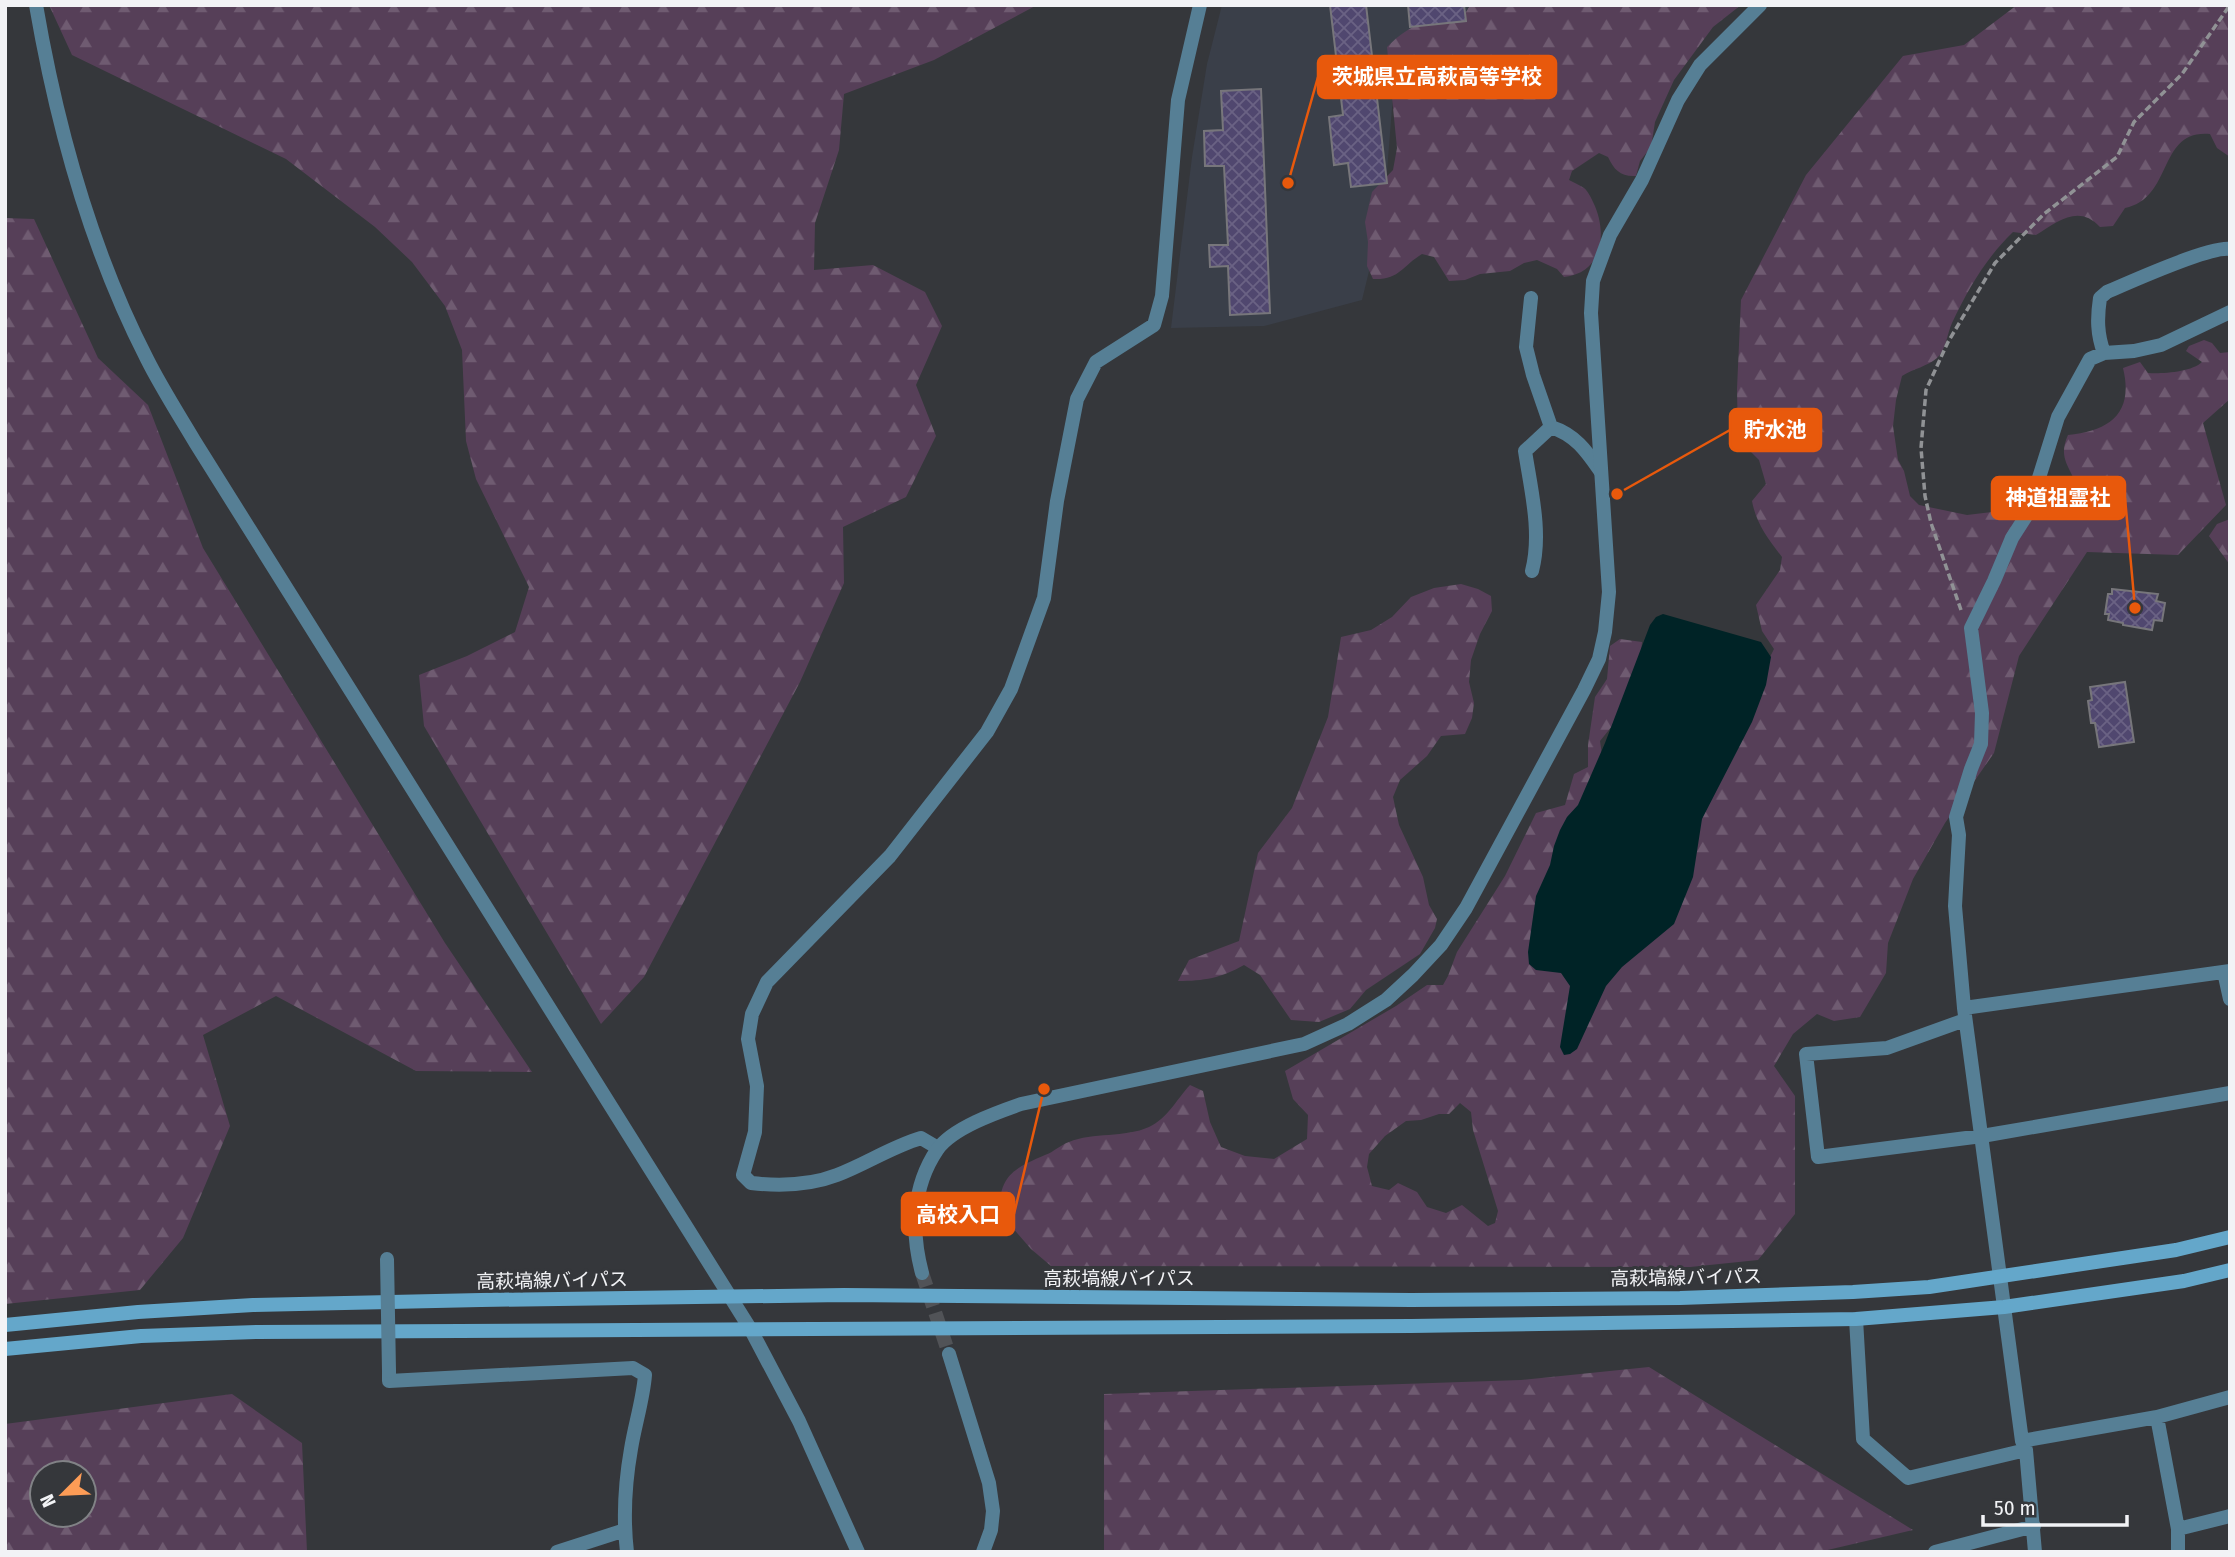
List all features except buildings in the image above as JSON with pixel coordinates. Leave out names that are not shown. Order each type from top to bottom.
[{"type":"main road","name":"高萩塙線バイパス","points":[[5,1325],[138,1312],[253,1306],[730,1296],[1412,1300],[1680,1298],[1853,1292],[1929,1287],[2176,1250],[2230,1237]]},
{"type":"main road","points":[[5,1349],[141,1336],[257,1332],[1411,1326],[1856,1319],[2004,1307],[2185,1282],[2230,1270]]},
{"type":"street","points":[[36,5],[47,71],[76,183],[107,269],[147,359],[202,454],[751,1330],[799,1421],[859,1552]]},
{"type":"street","points":[[938,1148],[921,1138],[883,1152],[837,1175],[812,1181],[751,1184],[743,1175],[755,1132],[757,1086],[748,1039],[752,1014],[767,982],[890,856],[987,732],[1011,689],[1044,598],[1057,501],[1077,399],[1096,362],[1154,325],[1162,296],[1178,100],[1199,5]]},
{"type":"street","points":[[922,1273],[916,1251],[916,1207],[923,1180],[938,1148],[965,1128],[988,1115],[1021,1104],[1304,1044],[1348,1024],[1386,1000],[1441,945],[1466,908],[1599,659],[1605,632],[1609,592],[1591,313],[1593,281],[1610,235],[1642,180],[1678,100],[1700,65],[1760,5]]},
{"type":"street","points":[[2104,353],[2099,337],[2098,314],[2100,298],[2107,292],[2178,263],[2218,250],[2230,249]]},
{"type":"street","points":[[1531,298],[1526,347],[1551,427]]},
{"type":"street","points":[[2035,1552],[2035,1526],[1964,1014],[1955,906],[1959,835],[1956,817],[1981,744],[1982,713],[1971,628],[2012,538],[2028,513],[2062,407],[2090,359],[2104,353],[2134,351],[2161,345],[2230,312]]},
{"type":"street","points":[[1551,427],[1576,439],[1601,472]]},
{"type":"street","points":[[1532,571],[1536,538],[1525,451],[1551,427]]},
{"type":"street","points":[[2230,999],[2227,972],[1964,1014],[1887,1048],[1805,1054],[1818,1157],[1982,1136],[2230,1093]]},
{"type":"street","points":[[388,1256],[389,1381],[633,1368],[645,1375],[643,1401],[631,1447],[625,1493],[627,1552]]},
{"type":"street","points":[[1856,1319],[1863,1439],[1908,1478],[2024,1445],[2157,1417],[2230,1397]]},
{"type":"street","points":[[949,1354],[989,1483],[993,1511],[991,1530],[982,1552]]},
{"type":"street","points":[[2157,1417],[2178,1529],[2178,1552]]},
{"type":"street","points":[[2178,1529],[2230,1516]]},
{"type":"street","points":[[1935,1552],[2035,1526]]},
{"type":"street","points":[[557,1552],[625,1531]]},
{"type":"path","points":[[1971,628],[1949,578],[1925,496],[1921,447],[1926,390],[1948,342],[1995,263],[2044,214],[2117,157],[2134,122],[2182,74],[2230,5]]},
{"type":"shaded area","points":[[1222,5],[1469,5],[1459,32],[1393,95],[1384,210],[1362,300],[1264,326],[1171,328],[1192,157],[1207,64]]},
{"type":"green space","points":[[49,5],[1037,5],[934,60],[844,94],[839,150],[815,223],[814,270],[873,265],[925,292],[942,326],[916,385],[936,436],[906,497],[843,527],[844,583],[800,682],[644,977],[601,1024],[424,726],[419,675],[467,656],[515,632],[529,587],[476,479],[466,441],[462,350],[445,306],[412,262],[375,227],[286,159],[72,55]]},
{"type":"green space","points":[[1470,5],[1741,5],[1713,27],[1674,80],[1655,122],[1651,147],[1640,161],[1636,176],[1619,172],[1608,157],[1599,153],[1572,171],[1569,180],[1588,193],[1598,214],[1600,226],[1599,249],[1587,268],[1564,277],[1557,269],[1537,260],[1524,263],[1510,271],[1449,281],[1434,257],[1422,254],[1395,275],[1373,279],[1367,266],[1365,222],[1372,192],[1393,170],[1397,148],[1387,47],[1414,27],[1466,12]]},
{"type":"green space","points":[[2017,5],[2230,5],[2230,157],[2217,148],[2210,134],[2193,135],[2181,142],[2173,153],[2152,192],[2141,202],[2125,208],[2113,226],[2100,227],[2084,217],[2068,217],[2036,235],[2013,232],[2003,242],[1978,274],[1964,298],[1940,355],[1902,376],[1893,426],[1898,460],[1904,471],[1910,496],[1919,505],[1967,515],[1992,512],[2012,495],[2061,493],[2071,487],[2073,477],[2064,457],[2068,435],[2096,429],[2115,417],[2122,408],[2125,397],[2123,368],[2140,362],[2148,373],[2169,373],[2191,368],[2202,362],[2186,351],[2189,346],[2204,340],[2212,343],[2220,353],[2230,352],[2230,399],[2203,423],[2226,505],[2178,555],[2087,552],[2019,656],[1994,753],[1945,823],[1913,879],[1888,943],[1886,973],[1860,1017],[1834,1021],[1817,1014],[1793,1034],[1774,1066],[1795,1096],[1795,1214],[1758,1260],[1690,1267],[1051,1266],[1031,1249],[999,1212],[1000,1200],[1002,1189],[1010,1175],[1066,1143],[1088,1137],[1130,1133],[1149,1127],[1167,1114],[1190,1085],[1203,1091],[1210,1122],[1221,1147],[1245,1156],[1274,1159],[1307,1139],[1308,1115],[1293,1099],[1285,1071],[1427,985],[1443,985],[1457,952],[1505,876],[1536,813],[1565,805],[1574,774],[1588,767],[1588,745],[1595,697],[1607,679],[1610,646],[1620,639],[1642,642],[1637,695],[1600,741],[1602,755],[1768,661],[1774,649],[1762,631],[1756,605],[1780,570],[1782,557],[1763,530],[1752,501],[1766,484],[1759,460],[1738,439],[1741,300],[1806,175],[1903,56],[1964,45]],"holes":[[[1460,1103],[1471,1112],[1473,1130],[1498,1211],[1495,1223],[1488,1226],[1462,1205],[1446,1213],[1427,1207],[1417,1192],[1398,1183],[1389,1190],[1372,1186],[1367,1167],[1369,1154],[1385,1136],[1406,1121],[1449,1114]]]},
{"type":"green space","points":[[5,218],[34,219],[98,358],[148,405],[203,548],[445,943],[532,1072],[416,1071],[276,996],[203,1035],[230,1126],[183,1238],[140,1290],[5,1304]]},
{"type":"green space","points":[[2230,519],[2230,565],[2209,536],[2217,524]]},
{"type":"green space","points":[[1461,584],[1491,596],[1492,611],[1471,660],[1469,682],[1474,703],[1472,718],[1465,734],[1441,736],[1427,756],[1400,780],[1393,797],[1399,825],[1423,877],[1429,905],[1437,919],[1435,928],[1420,954],[1366,990],[1350,1009],[1319,1022],[1291,1020],[1260,975],[1244,965],[1212,978],[1178,981],[1189,960],[1239,941],[1258,853],[1292,808],[1328,717],[1341,637],[1371,630],[1392,617],[1411,597],[1434,588]]},
{"type":"green space","points":[[1649,1367],[1913,1530],[1819,1552],[1104,1552],[1104,1394],[1521,1380]]},
{"type":"green space","points":[[232,1394],[302,1443],[307,1552],[5,1552],[5,1424]]},
{"type":"water","points":[[1663,614],[1761,642],[1771,657],[1766,685],[1752,722],[1702,819],[1693,877],[1674,924],[1622,967],[1606,986],[1577,1049],[1564,1055],[1560,1047],[1570,986],[1561,973],[1536,970],[1529,964],[1528,952],[1536,896],[1550,865],[1560,830],[1578,805],[1605,743],[1650,625],[1656,617]]},
{"type":"tunnel","points":[[922,1273],[949,1354]]},
{"type":"place","name":"茨城県立高萩高等学校","points":[[1288,183]]},
{"type":"place","name":"貯水池","points":[[1617,494]]},
{"type":"place","name":"神道祖霊社","points":[[2135,608]]},
{"type":"place","name":"高校入口","points":[[1044,1089]]}]
